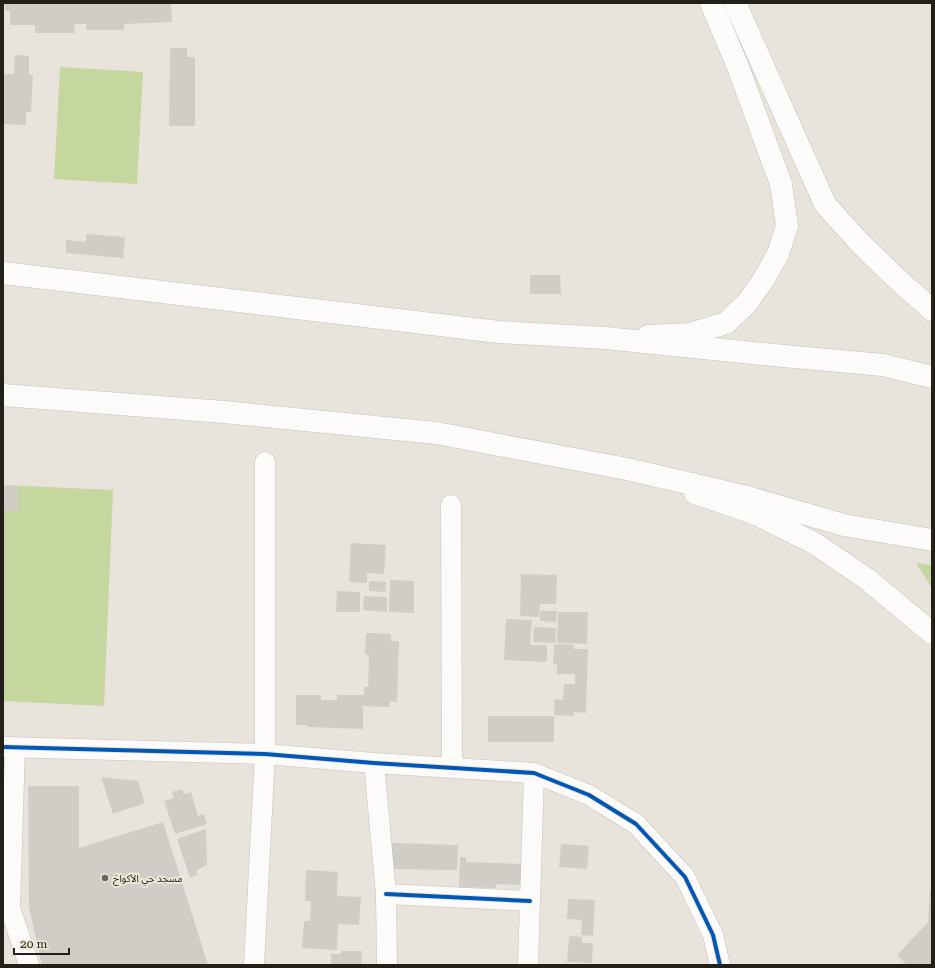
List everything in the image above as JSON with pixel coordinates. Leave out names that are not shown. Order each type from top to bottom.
[{"type":"main road","points":[[605,338],[690,334],[726,323],[747,303],[764,279],[778,254],[787,226],[781,184],[738,67],[710,3]]},
{"type":"main road","points":[[735,3],[825,204],[859,242],[932,310]]},
{"type":"main road","points":[[3,273],[499,332],[605,338],[883,365],[932,377]]},
{"type":"main road","points":[[3,395],[224,412],[436,433],[627,469],[747,497],[844,525],[932,540]]},
{"type":"main road","points":[[627,469],[756,514],[791,531],[841,560],[868,579],[932,633]]},
{"type":"street","points":[[254,965],[265,754],[265,462]]},
{"type":"street","points":[[450,505],[452,768]]},
{"type":"street","points":[[29,965],[10,908],[9,747],[265,754],[374,763],[534,773],[589,795],[636,824],[685,877],[714,935],[720,965]]},
{"type":"street","points":[[374,763],[386,894],[387,965]]},
{"type":"street","points":[[528,965],[534,773]]},
{"type":"street","points":[[386,894],[530,901]]},
{"type":"green space","points":[[60,67],[143,72],[137,184],[54,179]]},
{"type":"green space","points":[[3,485],[113,490],[104,706],[3,701]]},
{"type":"green space","points":[[916,563],[932,565],[932,588]]},
{"type":"building","points":[[5,3],[171,3],[172,22],[124,24],[124,30],[86,30],[86,24],[74,24],[75,33],[35,33],[35,25],[10,25],[10,11],[5,11]]},
{"type":"building","points":[[170,48],[187,48],[187,57],[195,57],[195,126],[169,126]]},
{"type":"building","points":[[15,55],[29,56],[29,75],[33,75],[31,112],[26,112],[26,125],[3,124],[3,74],[14,74]]},
{"type":"building","points":[[86,234],[125,237],[123,258],[66,253],[66,240],[86,242]]},
{"type":"building","points":[[530,275],[560,275],[561,294],[530,294]]},
{"type":"building","points":[[3,485],[18,486],[18,512],[3,511]]},
{"type":"building","points":[[351,543],[386,545],[384,574],[367,573],[367,583],[349,582]]},
{"type":"building","points":[[521,574],[557,575],[556,604],[540,604],[539,617],[520,616]]},
{"type":"building","points":[[390,580],[414,581],[414,613],[389,612]]},
{"type":"building","points":[[369,581],[386,582],[385,592],[369,591]]},
{"type":"building","points":[[337,591],[360,592],[360,612],[336,612]]},
{"type":"building","points":[[364,596],[387,597],[387,612],[363,610]]},
{"type":"building","points":[[540,611],[557,611],[556,622],[540,621]]},
{"type":"building","points":[[558,612],[588,612],[587,644],[557,643]]},
{"type":"building","points":[[506,619],[532,620],[530,645],[547,645],[547,662],[504,660]]},
{"type":"building","points":[[534,627],[556,628],[555,643],[533,642]]},
{"type":"building","points":[[366,633],[391,634],[391,641],[399,641],[397,702],[390,701],[390,707],[363,706],[363,729],[307,727],[307,725],[296,725],[296,695],[321,695],[321,700],[337,700],[337,695],[364,695],[364,687],[368,687],[369,655],[365,655]]},
{"type":"building","points":[[554,644],[574,645],[574,649],[588,649],[586,713],[574,712],[574,716],[554,715],[555,699],[563,700],[564,684],[575,684],[575,674],[557,674],[557,665],[553,664]]},
{"type":"building","points":[[488,716],[554,716],[554,742],[488,742]]},
{"type":"building","points":[[101,777],[138,781],[145,803],[113,814]]},
{"type":"building","name":"مسجد حي الأكواخ","points":[[28,786],[79,786],[79,848],[163,822],[208,965],[42,965],[29,908]]},
{"type":"building","points":[[182,789],[184,794],[191,792],[198,816],[204,814],[207,824],[175,834],[164,801],[174,798],[172,792]]},
{"type":"building","points":[[206,829],[207,865],[197,870],[197,875],[190,878],[177,839]]},
{"type":"building","points":[[392,843],[458,845],[457,870],[391,869]]},
{"type":"building","points":[[561,844],[589,846],[587,869],[559,867]]},
{"type":"building","points":[[460,857],[466,857],[466,862],[523,864],[523,885],[496,884],[496,888],[459,887]]},
{"type":"building","points":[[306,870],[338,872],[337,896],[361,897],[359,925],[338,924],[337,950],[302,948],[304,921],[310,921],[311,901],[305,901]]},
{"type":"building","points":[[930,889],[932,889],[932,965],[907,965],[897,955],[928,922]]},
{"type":"building","points":[[568,899],[595,900],[593,936],[581,935],[582,920],[567,919]]},
{"type":"building","points":[[569,936],[582,937],[582,943],[593,943],[592,963],[567,962]]},
{"type":"building","points":[[341,951],[362,951],[361,965],[331,965],[331,954],[341,954]]},
{"type":"cycle path","points":[[3,747],[265,754],[374,763],[534,773],[589,795],[636,824],[685,877],[713,935],[720,965]]},
{"type":"cycle path","points":[[386,894],[530,901]]},
{"type":"place","name":"مسجد حي الأكواخ","points":[[105,878]]}]
